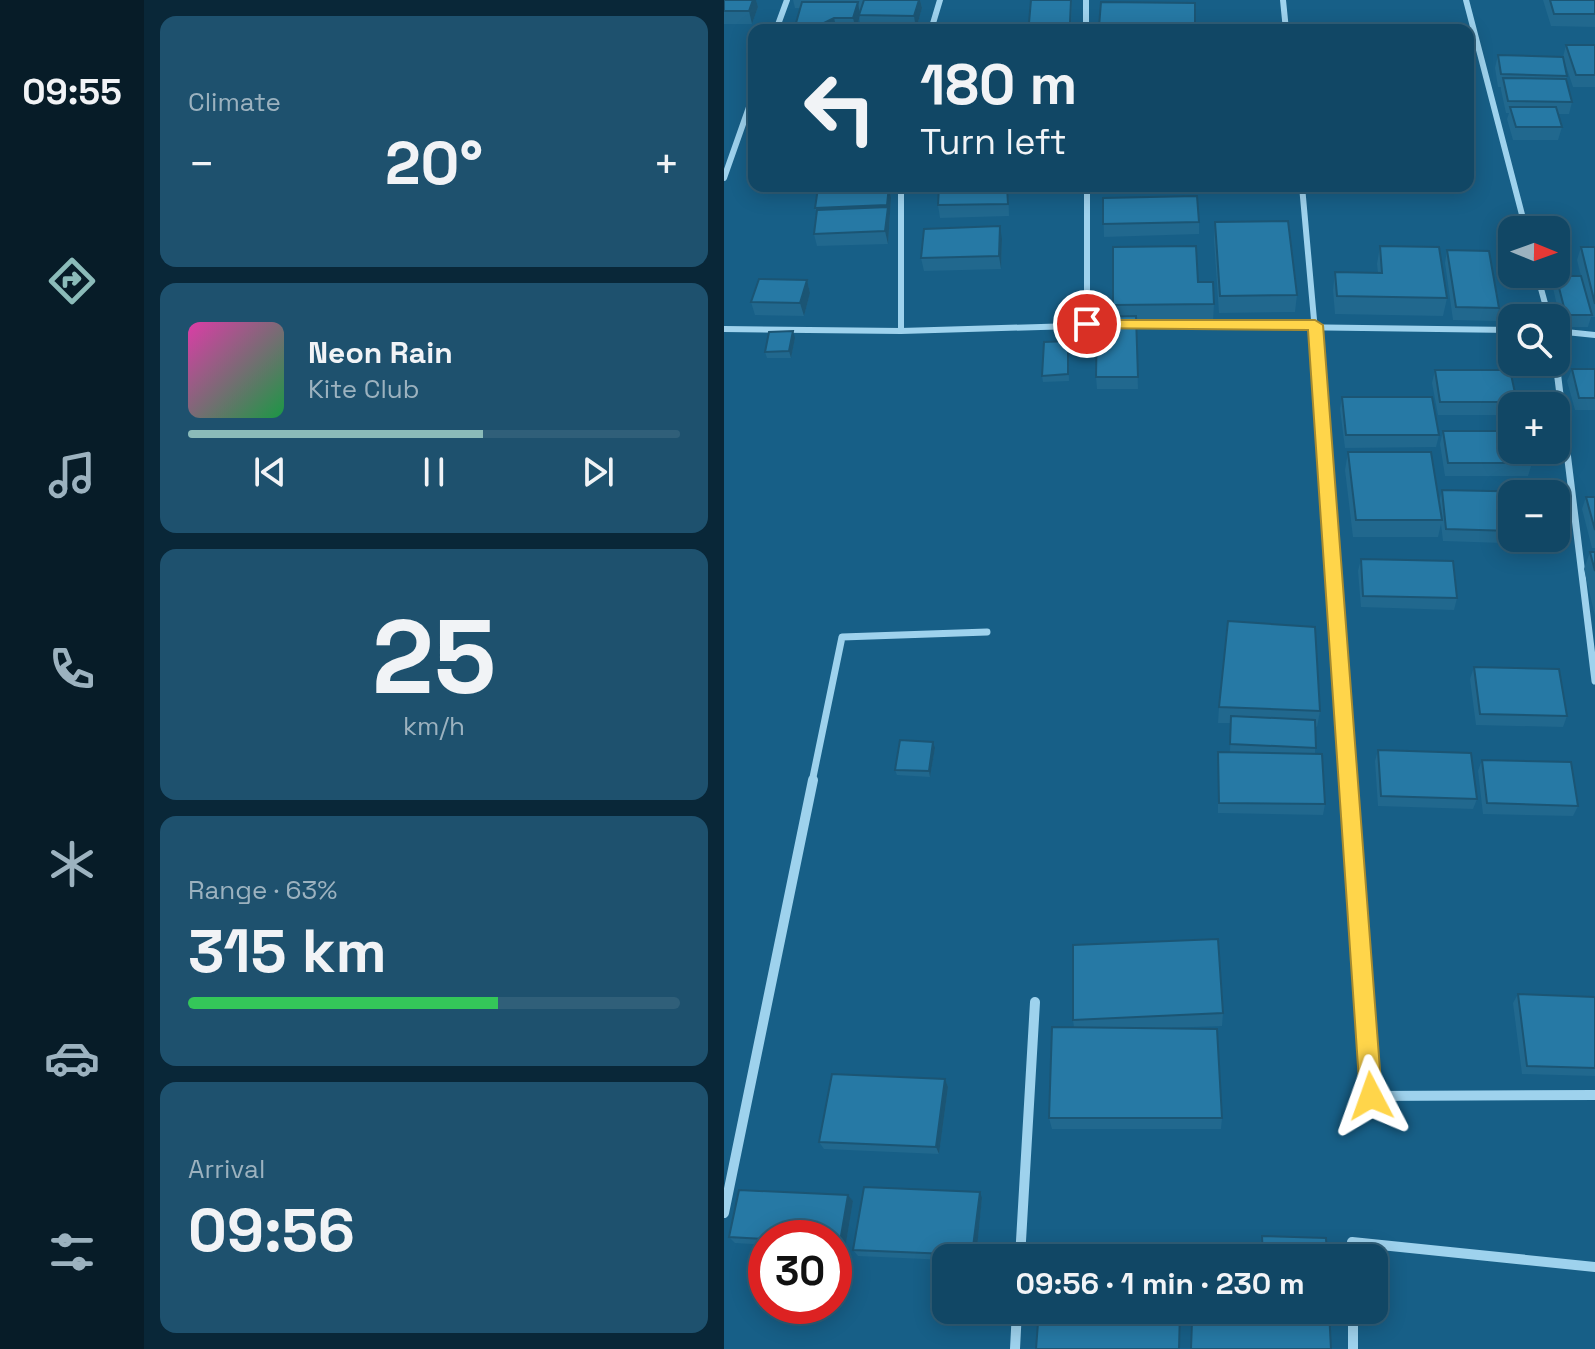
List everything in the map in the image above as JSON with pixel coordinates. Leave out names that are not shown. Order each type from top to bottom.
[{"type":"street","points":[[778,24],[787,0]]},
{"type":"street","points":[[933,24],[940,0]]},
{"type":"street","points":[[1086,0],[1086,24]]},
{"type":"street","points":[[1283,0],[1285,24]]},
{"type":"street","points":[[1466,0],[1472,24]]},
{"type":"street","points":[[1474,31],[1522,216]]},
{"type":"street","points":[[724,178],[748,110]]},
{"type":"street","points":[[901,192],[901,331]]},
{"type":"street","points":[[1087,192],[1087,324]]},
{"type":"street","points":[[1303,192],[1371,1096],[1595,1095]]},
{"type":"street","points":[[724,329],[901,331],[1087,324],[1498,330]]},
{"type":"street","points":[[1570,332],[1595,335]]},
{"type":"street","points":[[1558,376],[1595,681]]},
{"type":"street","points":[[724,1213],[842,637],[987,632]]},
{"type":"street","points":[[1021,1244],[1035,1002]]},
{"type":"street","points":[[1352,1244],[1371,1244]]},
{"type":"street","points":[[1388,1246],[1595,1267]]},
{"type":"street","points":[[1015,1349],[1016,1324]]},
{"type":"street","points":[[1353,1324],[1353,1349]]},
{"type":"building","points":[[724,0],[753,0],[749,11],[724,11]]},
{"type":"building","points":[[864,0],[919,0],[914,16],[859,15]]},
{"type":"building","points":[[1031,0],[1071,0],[1070,23],[1029,23]]},
{"type":"building","points":[[1550,0],[1595,0],[1595,14],[1554,14]]},
{"type":"building","points":[[802,2],[858,2],[853,18],[834,18],[824,23],[796,23]]},
{"type":"building","points":[[1101,2],[1195,3],[1195,24],[1099,24]]},
{"type":"building","points":[[1566,45],[1595,45],[1595,75],[1576,75]]},
{"type":"building","points":[[1498,55],[1563,57],[1567,76],[1501,74]]},
{"type":"building","points":[[1503,78],[1566,79],[1572,102],[1508,101]]},
{"type":"building","points":[[1510,107],[1556,107],[1562,127],[1516,127]]},
{"type":"building","points":[[817,192],[888,192],[887,205],[815,208]]},
{"type":"building","points":[[939,192],[1007,192],[1008,204],[938,205]]},
{"type":"building","points":[[1197,196],[1199,222],[1103,224],[1103,198]]},
{"type":"building","points":[[888,207],[885,231],[814,234],[817,210]]},
{"type":"building","points":[[1288,221],[1297,295],[1220,296],[1215,222]]},
{"type":"building","points":[[1000,226],[999,256],[921,258],[924,229]]},
{"type":"building","points":[[1196,246],[1198,282],[1213,282],[1214,304],[1113,305],[1113,247]]},
{"type":"building","points":[[1380,246],[1439,247],[1447,298],[1337,296],[1335,272],[1382,273]]},
{"type":"building","points":[[1581,247],[1595,247],[1595,304]]},
{"type":"building","points":[[1447,250],[1489,251],[1498,308],[1456,307]]},
{"type":"building","points":[[1570,276],[1581,276],[1592,315],[1570,315],[1570,304],[1563,304],[1559,288],[1570,288]]},
{"type":"building","points":[[759,279],[807,280],[800,303],[751,302]]},
{"type":"building","points":[[1136,316],[1138,377],[1096,377],[1097,317]]},
{"type":"building","points":[[793,331],[789,351],[765,352],[769,332]]},
{"type":"building","points":[[1068,341],[1068,374],[1042,376],[1044,342]]},
{"type":"building","points":[[1572,369],[1595,369],[1595,398],[1579,398]]},
{"type":"building","points":[[1435,370],[1498,370],[1498,376],[1511,376],[1515,392],[1498,392],[1498,402],[1440,402]]},
{"type":"building","points":[[1342,397],[1432,397],[1439,435],[1346,435]]},
{"type":"building","points":[[1443,431],[1498,431],[1498,463],[1448,463]]},
{"type":"building","points":[[1348,452],[1431,452],[1442,520],[1356,520]]},
{"type":"building","points":[[1442,490],[1498,491],[1498,531],[1446,529]]},
{"type":"building","points":[[1586,497],[1595,497],[1595,530]]},
{"type":"building","points":[[1590,552],[1595,552],[1595,571]]},
{"type":"building","points":[[1361,559],[1453,561],[1457,598],[1363,596]]},
{"type":"building","points":[[1228,621],[1315,627],[1320,711],[1219,707]]},
{"type":"building","points":[[1474,667],[1559,669],[1567,716],[1480,714]]},
{"type":"building","points":[[1231,716],[1315,720],[1316,748],[1230,744]]},
{"type":"building","points":[[900,740],[933,742],[929,771],[895,770]]},
{"type":"building","points":[[1378,750],[1471,753],[1477,799],[1381,796]]},
{"type":"building","points":[[1218,752],[1322,754],[1325,804],[1219,803]]},
{"type":"building","points":[[1482,760],[1571,762],[1578,806],[1487,803]]},
{"type":"building","points":[[1218,939],[1223,1013],[1073,1020],[1073,945]]},
{"type":"building","points":[[1518,994],[1595,997],[1595,1068],[1527,1066]]},
{"type":"building","points":[[1052,1027],[1217,1029],[1222,1118],[1049,1118]]},
{"type":"building","points":[[832,1074],[945,1079],[936,1147],[819,1142]]},
{"type":"building","points":[[864,1187],[980,1192],[973,1244],[932,1244],[932,1253],[853,1250]]},
{"type":"building","points":[[739,1190],[848,1195],[844,1220],[748,1220],[748,1238],[729,1237]]},
{"type":"building","points":[[1262,1236],[1326,1238],[1326,1244],[1262,1244]]},
{"type":"building","points":[[1038,1324],[1180,1324],[1179,1349],[1036,1349]]},
{"type":"building","points":[[1192,1324],[1330,1324],[1331,1349],[1191,1349]]},
{"type":"route","points":[[1087,324],[1315,325],[1371,1096]]}]
